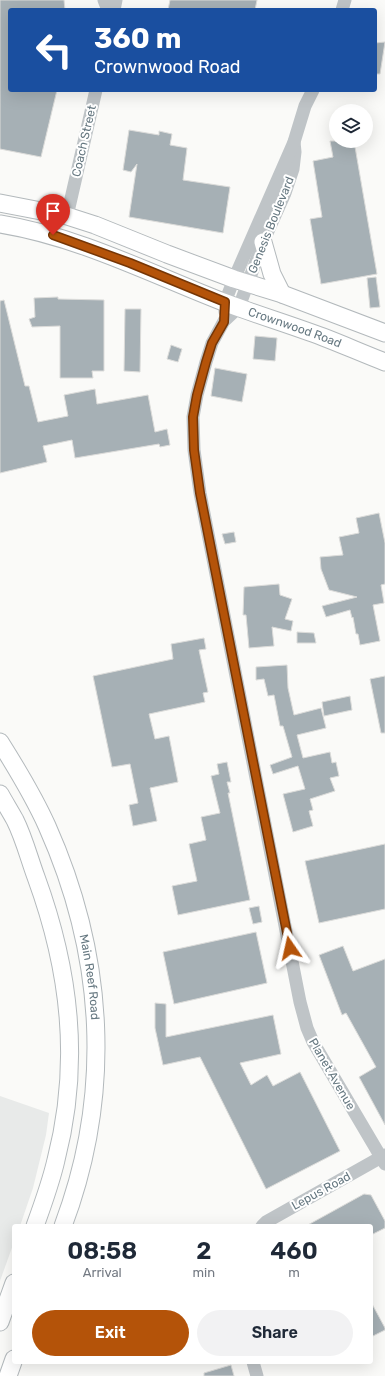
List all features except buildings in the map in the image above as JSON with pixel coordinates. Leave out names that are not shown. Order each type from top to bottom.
[{"type":"main road","points":[[0,203],[67,216],[95,225],[241,281],[282,294],[385,333]]},
{"type":"main road","name":"Crownwood Road","points":[[0,224],[53,235],[130,263],[232,305],[323,337],[385,362]]},
{"type":"main road","points":[[263,242],[272,274],[282,294]]},
{"type":"main road","name":"Main Reef Road","points":[[0,742],[39,810],[58,852],[72,891],[89,956],[96,1026],[94,1100],[78,1183],[64,1224]]},
{"type":"main road","name":"Main Reef Road","points":[[0,794],[15,821],[43,896],[55,936],[69,1013],[70,1049],[65,1116],[56,1160],[36,1224]]},
{"type":"main road","points":[[0,1322],[12,1289]]},
{"type":"main road","points":[[8,1376],[12,1364]]},
{"type":"street","name":"Coach Street","points":[[67,216],[96,92]]},
{"type":"street","name":"Genesis Boulevard","points":[[241,281],[294,142],[305,106],[311,92]]},
{"type":"street","name":"Genesis Boulevard","points":[[241,281],[263,242],[285,193],[293,169],[295,152],[294,142]]},
{"type":"street","name":"Planet Avenue","points":[[241,281],[232,305],[212,343],[197,395],[193,417],[194,450],[200,493],[288,941],[307,1028],[322,1060],[384,1159]]},
{"type":"street","name":"Lepus Road","points":[[264,1224],[384,1159]]},
{"type":"street","points":[[254,1364],[257,1376]]},
{"type":"shaded area","points":[[0,1096],[49,1113],[46,1135],[33,1188],[21,1224],[12,1224],[12,1248],[0,1281]]},
{"type":"route","points":[[53,235],[130,263],[225,302],[224,322],[212,343],[197,395],[193,417],[194,450],[200,493],[290,948]]}]
